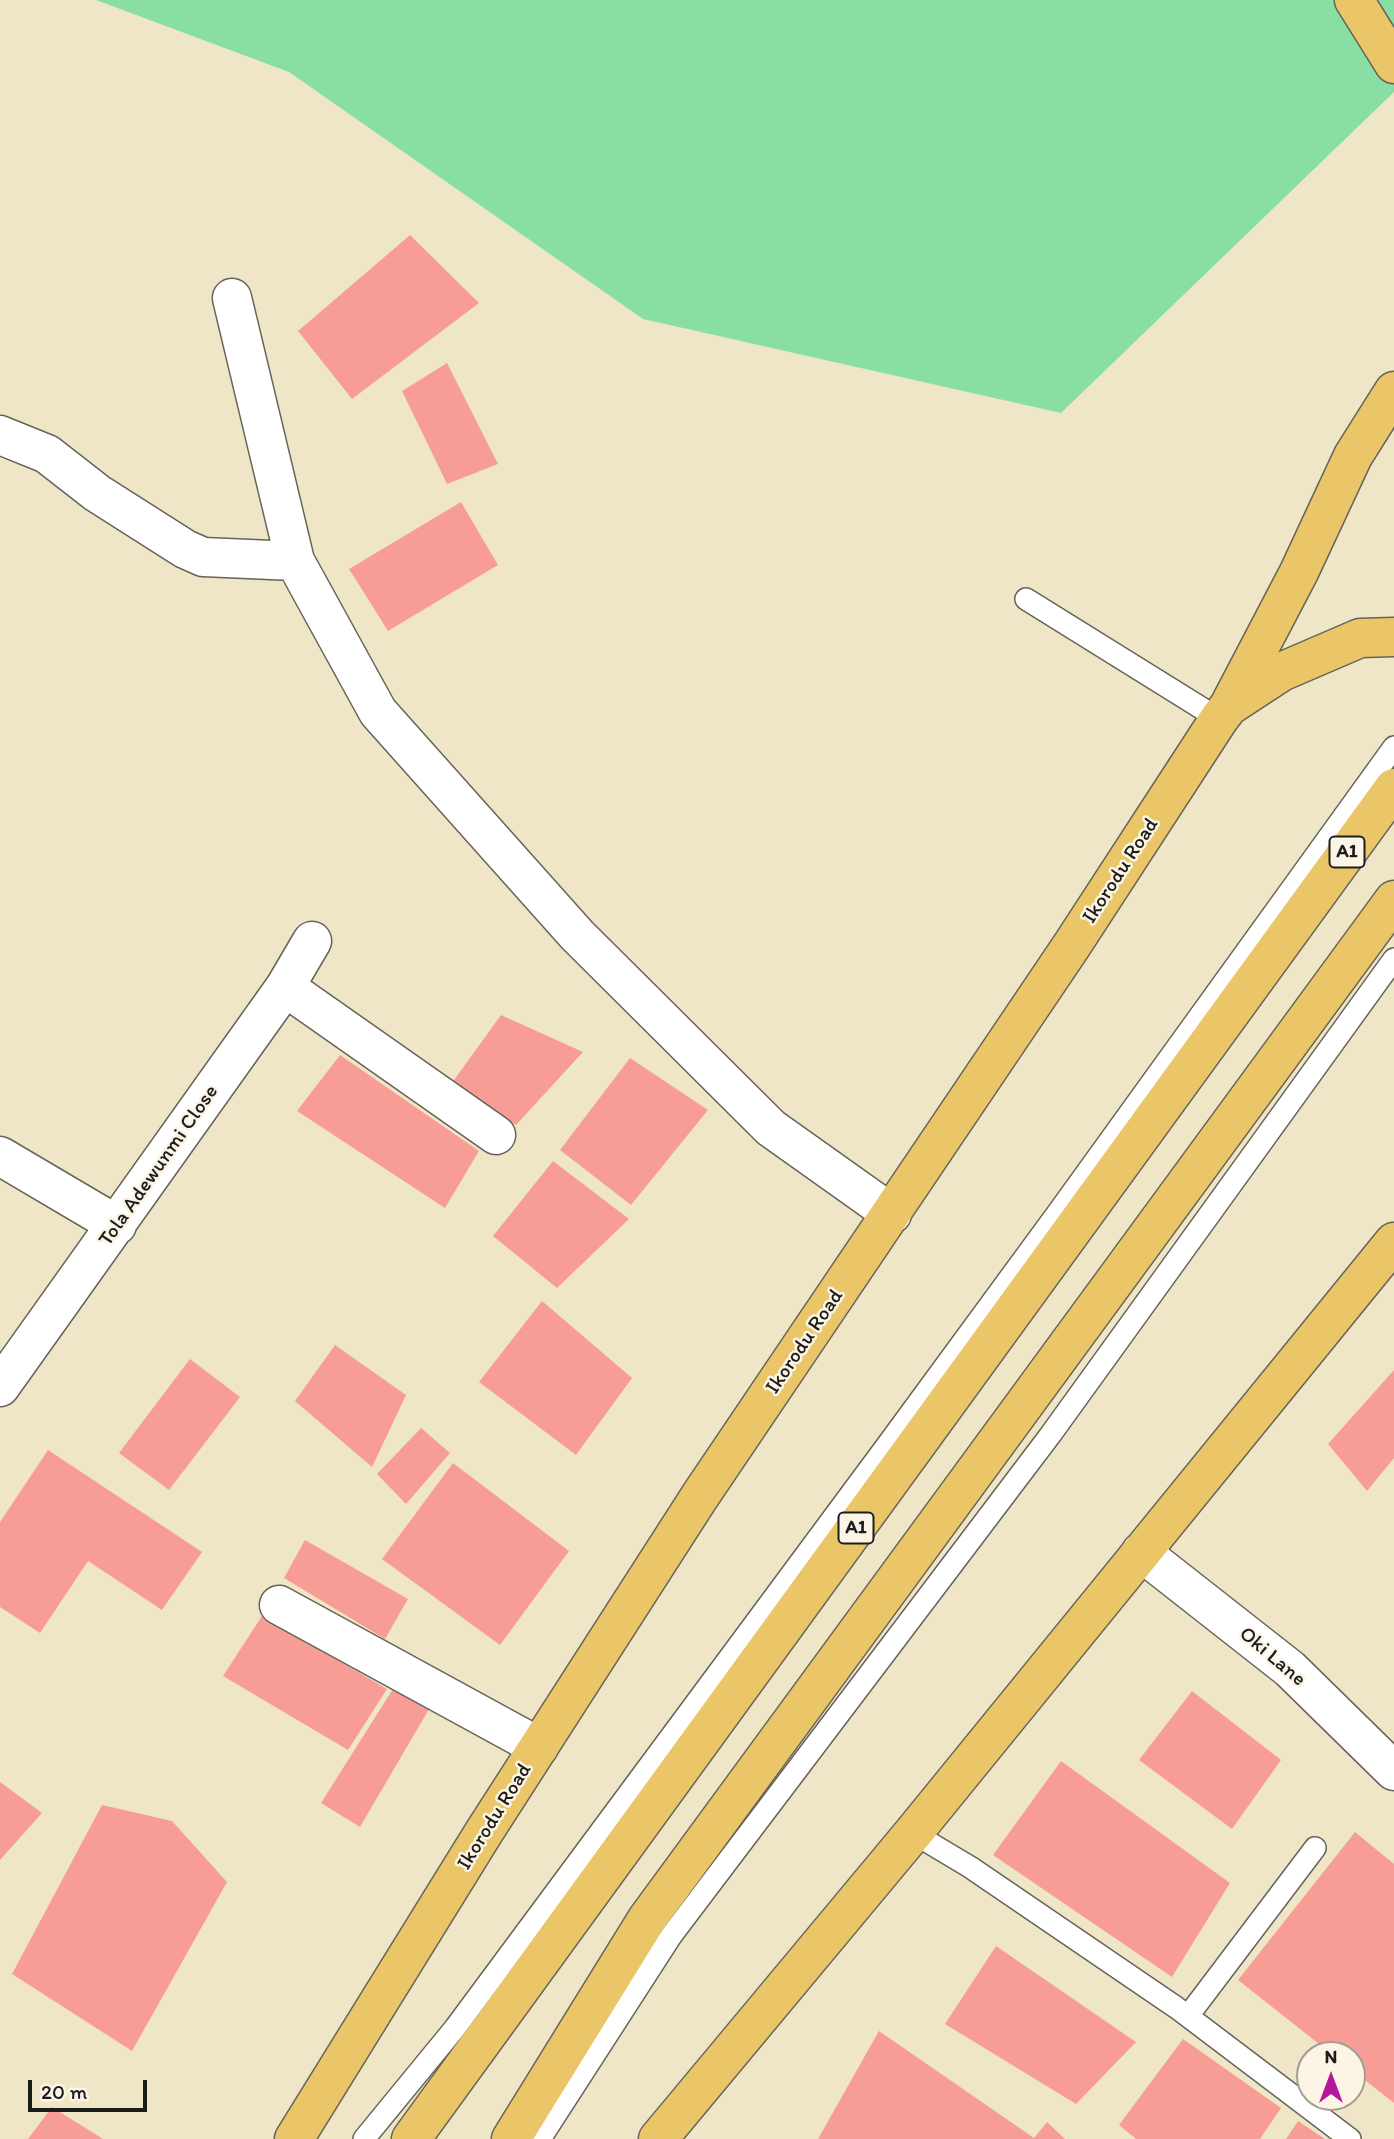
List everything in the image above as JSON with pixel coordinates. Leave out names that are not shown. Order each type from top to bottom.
[{"type":"main road","points":[[1354,0],[1394,64]]},
{"type":"main road","points":[[1224,712],[1299,572],[1353,456],[1394,391]]},
{"type":"main road","name":"Ikorodu Road","points":[[294,2139],[477,1844],[700,1496],[892,1214],[1224,712],[1281,672],[1360,638],[1394,637]]},
{"type":"main road","name":"A1","points":[[413,2133],[1290,910],[1394,788]]},
{"type":"main road","points":[[511,2139],[647,1919],[1381,947],[1394,900]]},
{"type":"main road","points":[[658,2139],[914,1833],[1394,1242]]},
{"type":"street","points":[[232,298],[295,561],[378,712],[578,935],[771,1128],[892,1214]]},
{"type":"street","points":[[0,435],[47,454],[97,493],[185,549],[203,557],[295,561]]},
{"type":"street","name":"Tola Adewunmi Close","points":[[0,1387],[285,987],[312,941]]},
{"type":"street","points":[[285,987],[496,1135]]},
{"type":"street","points":[[0,1156],[117,1225]]},
{"type":"street","name":"Oki Lane","points":[[1141,1552],[1290,1669],[1394,1771]]},
{"type":"street","points":[[279,1605],[539,1747]]},
{"type":"lane","points":[[1026,599],[1224,712]]},
{"type":"lane","points":[[364,2139],[455,2028],[1059,1211],[1290,910],[1394,747]]},
{"type":"lane","points":[[540,2139],[671,1936],[1051,1434],[1381,947]]},
{"type":"lane","points":[[914,1833],[970,1867],[1188,2015],[1350,2139]]},
{"type":"lane","points":[[1188,2015],[1315,1848]]},
{"type":"green space","points":[[96,0],[1394,0],[1394,92],[1061,413],[643,319],[289,72]]},
{"type":"building","points":[[410,235],[479,303],[352,399],[298,331]]},
{"type":"building","points":[[447,363],[498,464],[447,484],[402,391]]},
{"type":"building","points":[[461,502],[498,565],[388,631],[349,569]]},
{"type":"building","points":[[501,1015],[583,1052],[516,1125],[449,1087]]},
{"type":"building","points":[[340,1055],[479,1151],[445,1208],[297,1111]]},
{"type":"building","points":[[630,1058],[708,1110],[631,1205],[560,1150]]},
{"type":"building","points":[[553,1161],[629,1219],[557,1288],[493,1236]]},
{"type":"building","points":[[542,1301],[632,1378],[576,1455],[479,1382]]},
{"type":"building","points":[[335,1345],[406,1395],[372,1467],[295,1401]]},
{"type":"building","points":[[190,1359],[240,1397],[169,1490],[119,1453]]},
{"type":"building","points":[[1394,1370],[1394,1458],[1367,1491],[1328,1444]]},
{"type":"building","points":[[421,1428],[450,1453],[406,1504],[377,1474]]},
{"type":"building","points":[[48,1450],[202,1552],[162,1610],[88,1561],[40,1633],[0,1607],[0,1522]]},
{"type":"building","points":[[453,1463],[569,1551],[500,1645],[382,1559]]},
{"type":"building","points":[[305,1540],[408,1599],[385,1639],[284,1578]]},
{"type":"building","points":[[262,1616],[387,1689],[348,1750],[223,1676]]},
{"type":"building","points":[[398,1681],[432,1704],[360,1827],[321,1803]]},
{"type":"building","points":[[1192,1691],[1281,1760],[1232,1829],[1139,1760]]},
{"type":"building","points":[[1061,1761],[1230,1883],[1172,1977],[993,1855]]},
{"type":"building","points":[[0,1782],[42,1813],[0,1860]]},
{"type":"building","points":[[102,1805],[172,1821],[227,1882],[132,2051],[12,1974]]},
{"type":"building","points":[[1355,1832],[1394,1864],[1394,2103],[1366,2081],[1366,2041],[1315,2041],[1238,1980]]},
{"type":"building","points":[[996,1946],[1136,2042],[1076,2104],[945,2024]]},
{"type":"building","points":[[879,2031],[1034,2138],[1047,2122],[1065,2139],[818,2139]]},
{"type":"building","points":[[1183,2039],[1281,2108],[1260,2139],[1136,2139],[1119,2125]]},
{"type":"building","points":[[52,2107],[103,2139],[28,2139]]},
{"type":"building","points":[[1298,2121],[1325,2139],[1286,2139]]}]
